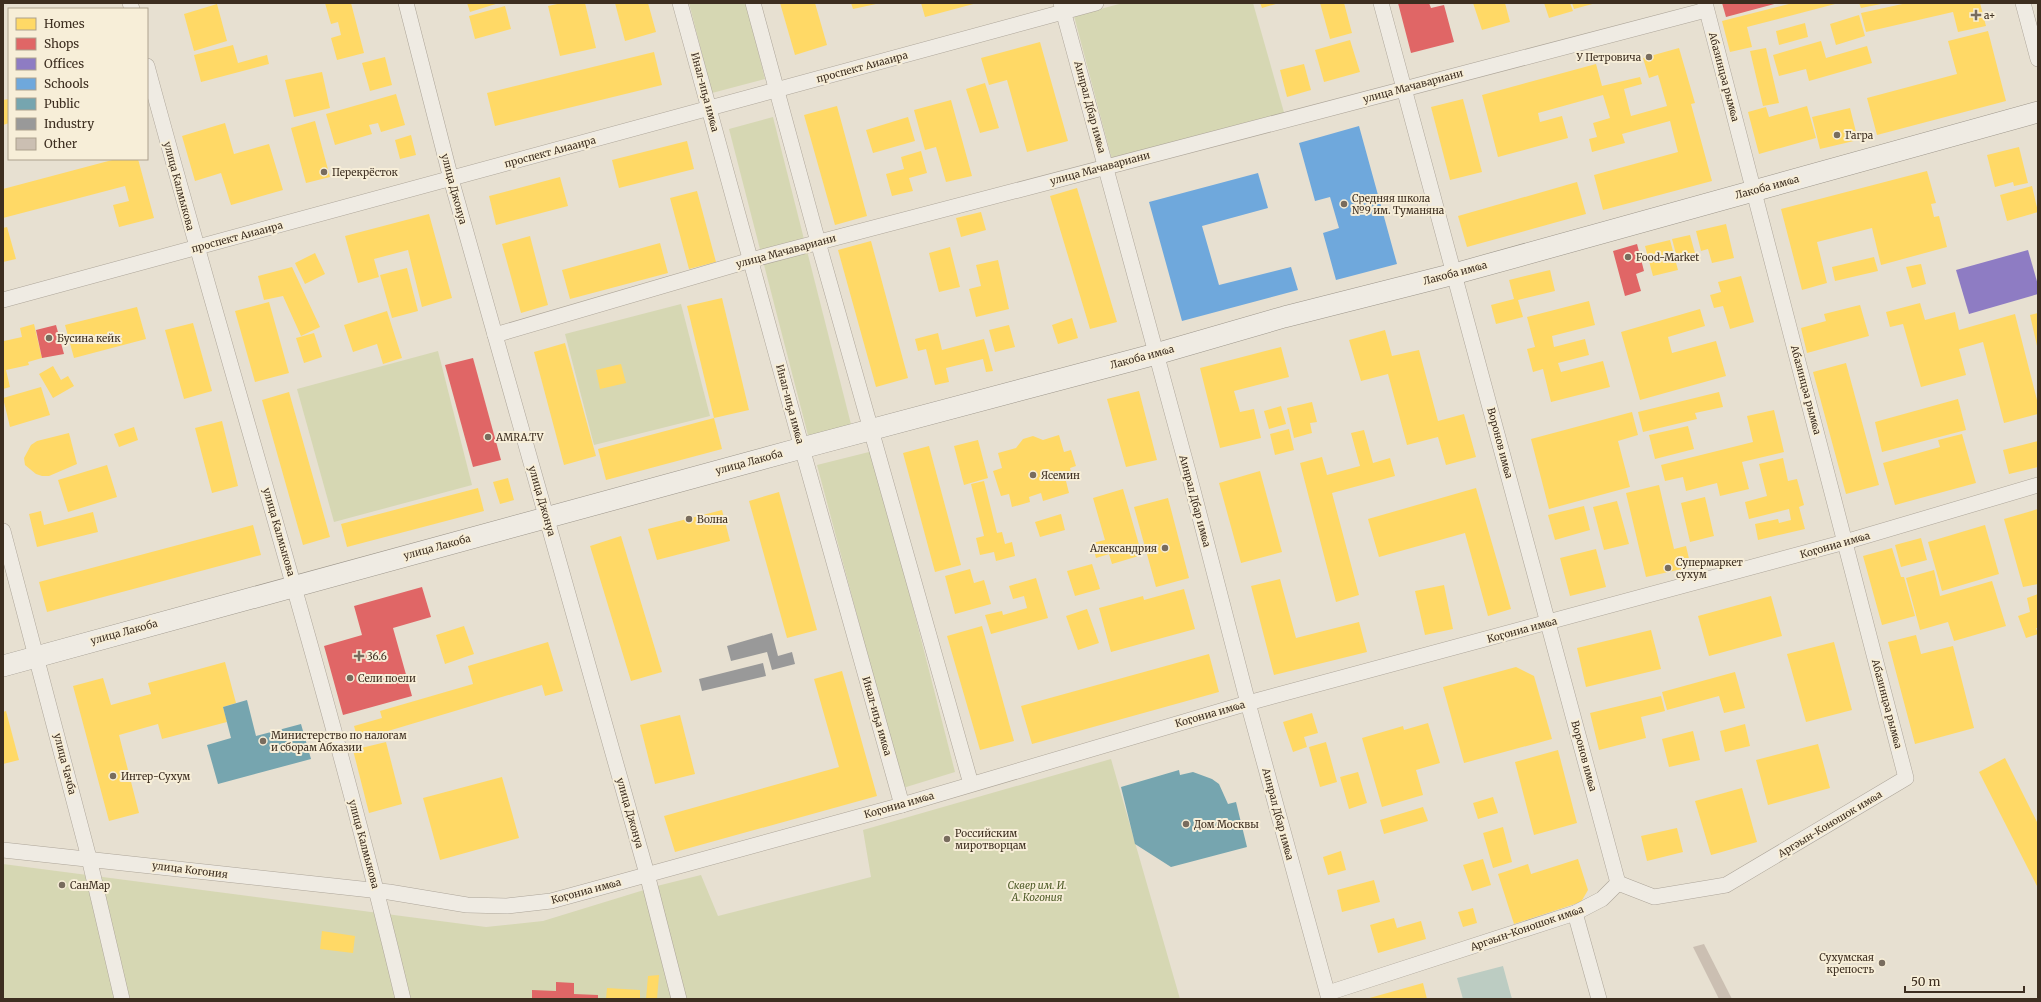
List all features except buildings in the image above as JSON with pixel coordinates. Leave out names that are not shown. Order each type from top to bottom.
[{"type":"main road","name":"Лакоба имҩа","points":[[870,430],[1156,354],[1284,317],[1454,274],[2038,112]]},
{"type":"main road","name":"улица Лакоба","points":[[3,666],[870,430]]},
{"type":"street","name":"улица Джонуа","points":[[406,3],[451,179],[647,874],[679,999]]},
{"type":"street","name":"Инал-иҧа имҩа","points":[[680,3],[902,805]]},
{"type":"street","points":[[753,3],[870,430],[972,784]]},
{"type":"street","name":"проспект Аиааира","points":[[3,300],[709,109],[1063,7],[1096,3]]},
{"type":"street","name":"Воронов имҩа","points":[[1381,3],[1618,883]]},
{"type":"street","points":[[2023,3],[2038,59]]},
{"type":"street","name":"улица Мачавариани","points":[[495,335],[751,260],[1404,89],[1705,6]]},
{"type":"street","name":"Абазинцәа рымҩа","points":[[1705,6],[1906,778]]},
{"type":"street","name":"Аинрал Дбар имҩа","points":[[1063,7],[1248,703],[1329,996]]},
{"type":"street","name":"улица Калмыкова","points":[[148,70],[196,248],[294,586],[377,892],[403,999]]},
{"type":"street","name":"Коӷониа имҩа","points":[[377,892],[389,892],[467,905],[507,906],[551,901],[902,805],[1248,703],[1845,542],[2038,485]]},
{"type":"street","name":"улица Чачба","points":[[3,531],[89,858],[122,999]]},
{"type":"street","name":"Аргәын-Коношок имҩа","points":[[1329,996],[1575,913],[1602,899],[1618,883],[1654,897],[1726,885],[1906,778]]},
{"type":"street","name":"улица Когония","points":[[3,850],[89,858],[377,892]]},
{"type":"street","points":[[1575,913],[1599,999]]},
{"type":"green space","points":[[689,3],[746,3],[765,79],[712,93]]},
{"type":"green space","points":[[1123,3],[1253,3],[1285,116],[1112,160],[1074,16]]},
{"type":"green space","points":[[773,117],[853,432],[810,443],[729,129]]},
{"type":"green space","points":[[681,304],[710,416],[594,445],[565,334]]},
{"type":"green space","points":[[438,351],[472,485],[334,522],[297,389]]},
{"type":"green space","points":[[873,451],[955,772],[903,788],[817,465]]},
{"type":"green space","name":"Сквер им. И. А. Когония","points":[[1111,759],[1180,999],[3,999],[3,864],[486,927],[543,921],[657,886],[701,875],[718,916],[871,877],[863,830]]},
{"type":"shaded area","points":[[1503,966],[1512,999],[1463,999],[1457,978]]},
{"type":"place","name":"а+","points":[[1976,15]]},
{"type":"place","name":"У Петровича","points":[[1649,57]]},
{"type":"place","name":"Гагра","points":[[1837,135]]},
{"type":"place","name":"Перекрёсток","points":[[324,172]]},
{"type":"place","name":"Средняя школа №9 им. Туманяна","points":[[1344,204]]},
{"type":"place","name":"Food-Market","points":[[1628,257]]},
{"type":"place","name":"Бусина кейк","points":[[49,338]]},
{"type":"place","name":"AMRA.TV","points":[[488,437]]},
{"type":"place","name":"Ясемин","points":[[1033,475]]},
{"type":"place","name":"Волна","points":[[689,519]]},
{"type":"place","name":"Александрия","points":[[1165,548]]},
{"type":"place","name":"Супермаркет сухум","points":[[1668,568]]},
{"type":"place","name":"36.6","points":[[359,656]]},
{"type":"place","name":"Сели поели","points":[[350,678]]},
{"type":"place","name":"Министерство по налогам и сборам Абхазии","points":[[263,741]]},
{"type":"place","name":"Интер-Сухум","points":[[113,776]]},
{"type":"place","name":"Дом Москвы","points":[[1186,824]]},
{"type":"place","name":"Российским миротворцам","points":[[947,839]]},
{"type":"place","name":"СанМар","points":[[62,885]]},
{"type":"place","name":"Сухумская крепость","points":[[1882,963]]}]
